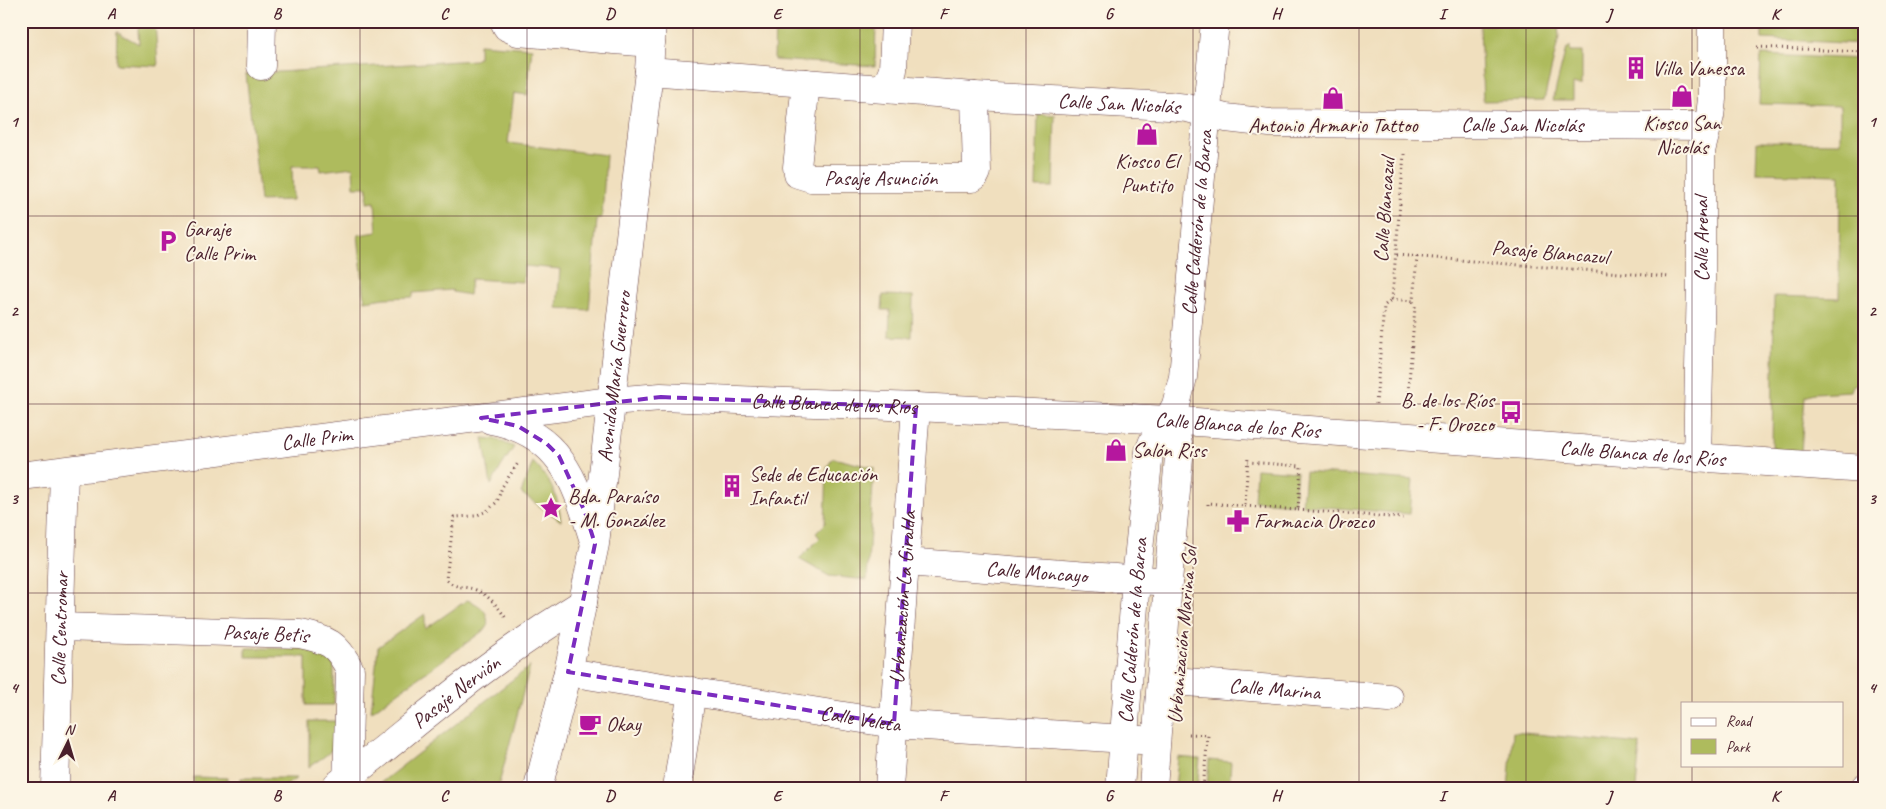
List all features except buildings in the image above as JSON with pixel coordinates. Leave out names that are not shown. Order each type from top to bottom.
[{"type":"street","points":[[261,66],[262,21]]},
{"type":"street","points":[[504,21],[507,28],[518,32],[652,32]]},
{"type":"street","points":[[880,88],[891,77],[895,21]]},
{"type":"street","name":"Calle Calderón de la Barca","points":[[1120,788],[1136,580],[1149,452],[1158,430],[1168,420],[1176,405],[1183,377],[1215,21]]},
{"type":"street","name":"Calle Arenal","points":[[1697,458],[1701,280],[1701,151],[1708,126],[1712,99],[1712,21]]},
{"type":"street","name":"Avenida María Guerrero","points":[[538,788],[568,672],[595,544],[652,32]]},
{"type":"street","name":"Calle San Nicolás","points":[[649,72],[975,96],[1169,106],[1188,108],[1226,118],[1270,123],[1708,126]]},
{"type":"street","name":"Pasaje Asunción","points":[[806,83],[798,153],[798,174],[810,178],[967,178],[976,176],[975,96]]},
{"type":"street","name":"Calle Blanca de los Ríos","points":[[612,401],[661,397],[916,407],[1168,420],[1865,470]]},
{"type":"street","name":"Calle Prim","points":[[21,476],[612,401]]},
{"type":"street","name":"Urbanización La Giralda","points":[[889,788],[916,407]]},
{"type":"street","points":[[481,418],[518,426],[547,444],[559,456],[585,512],[595,544]]},
{"type":"street","name":"Calle Calderón de la Barca","points":[[1153,788],[1179,457],[1179,443],[1176,433],[1168,420]]},
{"type":"street","name":"Calle Centromar","points":[[55,788],[64,471]]},
{"type":"street","name":"Calle Moncayo","points":[[905,562],[1168,582]]},
{"type":"street","name":"Pasaje Nervión","points":[[343,784],[438,705],[522,643],[583,603]]},
{"type":"street","name":"Pasaje Betis","points":[[60,627],[300,634],[318,638],[332,644],[342,654],[350,670],[343,784]]},
{"type":"street","name":"Calle Veleta","points":[[568,672],[894,724],[1156,741]]},
{"type":"street","name":"Calle Marina","points":[[1161,680],[1389,698]]},
{"type":"street","points":[[677,788],[692,691]]},
{"type":"path","points":[[1757,46],[1865,52]]},
{"type":"path","name":"Calle Blancazul","points":[[1374,435],[1384,306],[1392,299],[1397,255],[1406,124]]},
{"type":"path","name":"Pasaje Blancazul","points":[[1397,255],[1701,280]]},
{"type":"path","name":"Calle Blancazul","points":[[1405,437],[1417,257]]},
{"type":"path","points":[[1392,299],[1413,300]]},
{"type":"path","points":[[1245,506],[1252,426]]},
{"type":"path","points":[[522,643],[496,602],[475,590],[452,585],[446,579],[454,517],[475,516],[487,511],[497,502],[502,487],[520,462],[547,444]]},
{"type":"path","points":[[1248,462],[1301,466],[1298,510]]},
{"type":"path","points":[[1207,513],[1208,503],[1403,518]]},
{"type":"path","name":"Urbanización Marina Sol","points":[[1192,682],[1187,734],[1208,735],[1203,788]]},
{"type":"highlighted area","points":[[661,397],[916,407],[894,724],[568,672],[595,544],[585,512],[559,456],[547,444],[518,426],[481,418]]},
{"type":"green space","points":[[141,21],[155,22],[158,66],[116,64],[117,32],[139,44],[138,30]]},
{"type":"green space","points":[[782,21],[876,21],[875,66],[774,60],[775,23],[782,24]]},
{"type":"green space","points":[[1762,21],[1865,21],[1865,44],[1762,39]]},
{"type":"green space","points":[[1558,24],[1559,37],[1544,100],[1483,101],[1480,25]]},
{"type":"green space","points":[[479,44],[532,48],[527,95],[514,93],[508,143],[606,155],[602,217],[597,220],[589,310],[557,308],[560,269],[524,266],[523,282],[471,279],[469,295],[453,292],[452,290],[413,293],[413,297],[365,301],[358,235],[377,232],[375,202],[367,203],[368,187],[354,187],[353,167],[321,171],[320,166],[292,166],[293,200],[260,201],[246,74],[475,60],[479,57]]},
{"type":"green space","points":[[1570,46],[1570,52],[1582,52],[1582,84],[1573,84],[1573,100],[1553,100],[1565,52]]},
{"type":"green space","points":[[1761,55],[1865,59],[1865,385],[1853,385],[1851,391],[1814,393],[1805,396],[1801,452],[1772,451],[1774,296],[1839,298],[1840,175],[1756,173],[1757,142],[1840,143],[1840,106],[1759,104]]},
{"type":"green space","points":[[1038,114],[1055,115],[1053,187],[1036,187]]},
{"type":"green space","points":[[883,295],[913,296],[912,337],[889,336],[890,310],[882,310]]},
{"type":"green space","points":[[483,438],[495,439],[514,447],[491,485]]},
{"type":"green space","points":[[833,458],[874,468],[867,580],[829,576],[799,559],[820,538],[816,533],[825,524],[827,467]]},
{"type":"green space","points":[[533,462],[553,489],[561,521],[521,493]]},
{"type":"green space","points":[[1256,469],[1297,472],[1294,504],[1254,501]]},
{"type":"green space","points":[[1305,472],[1413,480],[1410,514],[1302,505]]},
{"type":"green space","points":[[467,600],[476,604],[486,613],[487,628],[371,712],[378,647],[425,614],[425,629]]},
{"type":"green space","points":[[246,648],[323,649],[334,664],[334,705],[306,705],[306,657],[246,657]]},
{"type":"green space","points":[[530,666],[498,788],[482,788],[471,781],[464,788],[374,788]]},
{"type":"green space","points":[[309,721],[338,721],[336,740],[332,750],[309,767]]},
{"type":"green space","points":[[1513,732],[1640,744],[1636,788],[1508,788]]},
{"type":"green space","points":[[1178,757],[1200,759],[1197,788],[1175,788]]},
{"type":"green space","points":[[1209,760],[1231,762],[1229,788],[1207,788]]},
{"type":"green space","points":[[194,777],[227,778],[226,788],[193,788]]},
{"type":"green space","points":[[241,778],[297,778],[282,788],[240,788]]},
{"type":"place","name":"Villa Vanessa","points":[[1636,68]]},
{"type":"place","name":"Kiosco San Nicolás","points":[[1682,96]]},
{"type":"place","name":"Antonio Armario Tattoo","points":[[1333,98]]},
{"type":"place","name":"Kiosco El Puntito","points":[[1147,134]]},
{"type":"place","name":"Garaje Calle Prim","points":[[168,241]]},
{"type":"place","name":"B. de los Ríos - F. Orozco","points":[[1511,412]]},
{"type":"place","name":"Salón Riss","points":[[1116,450]]},
{"type":"place","name":"Sede de Educación Infantil","points":[[732,486]]},
{"type":"place","name":"Bda. Paraíso - M. González","points":[[551,508]]},
{"type":"place","name":"Farmacia Orozco","points":[[1238,521]]},
{"type":"place","name":"Okay","points":[[590,724]]}]
